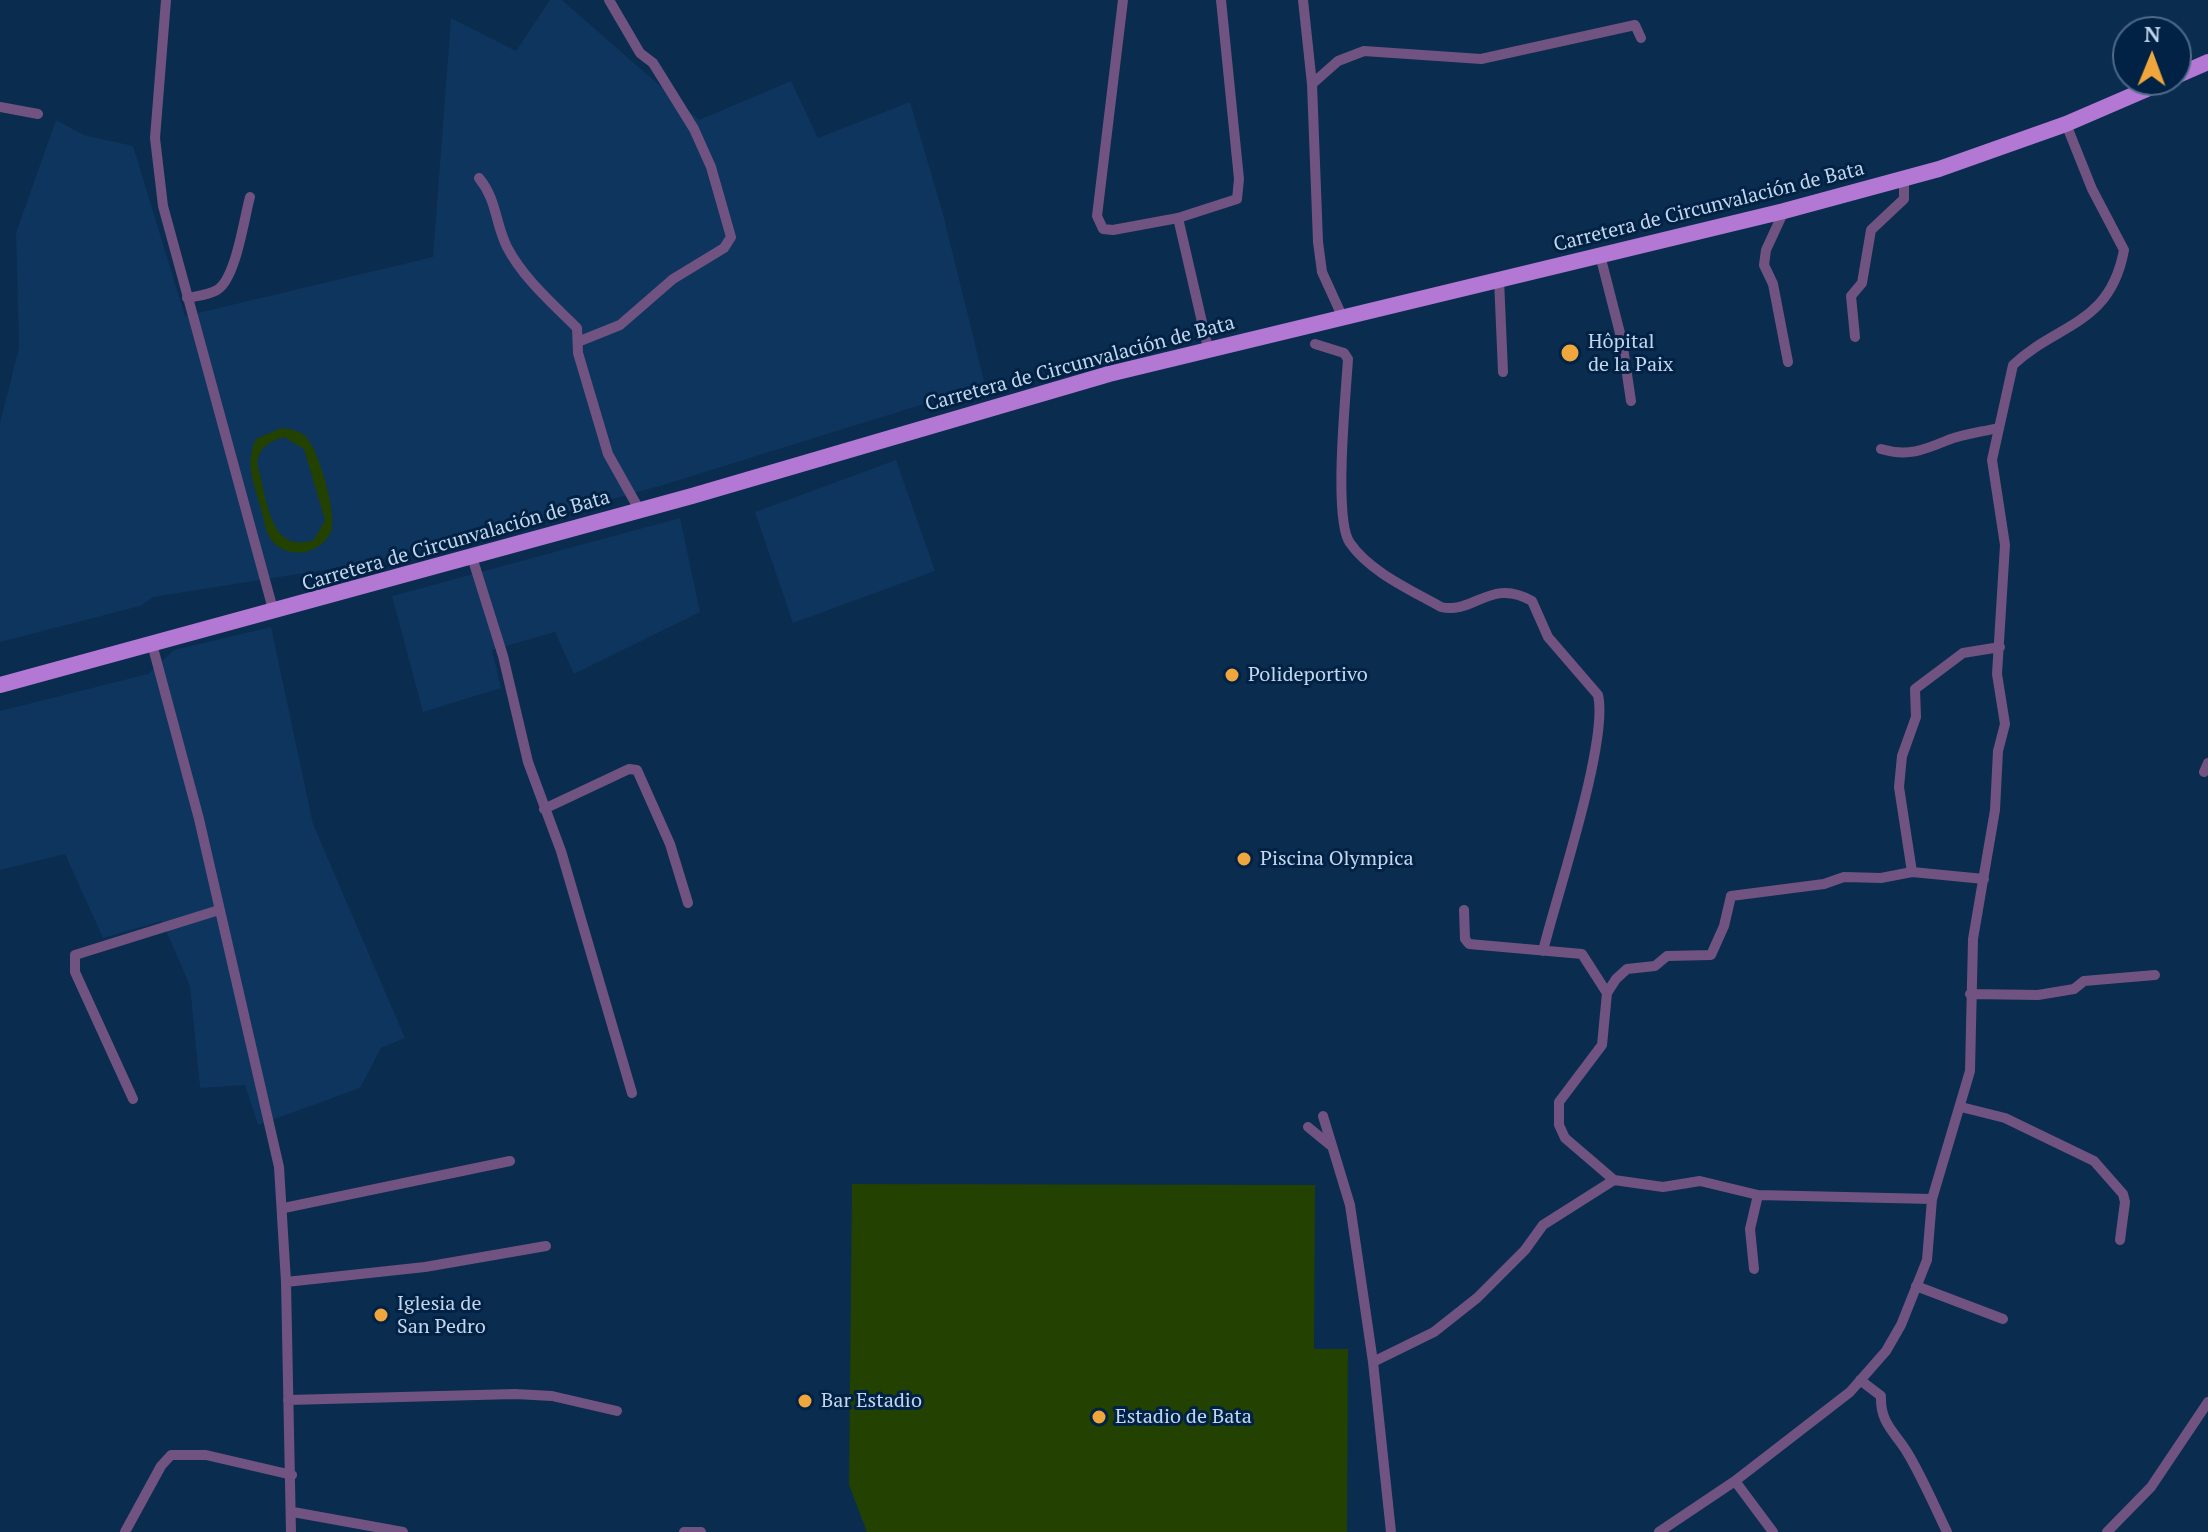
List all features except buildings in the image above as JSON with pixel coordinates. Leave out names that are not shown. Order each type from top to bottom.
[{"type":"main road","name":"Carretera de Circunvalación de Bata","points":[[0,685],[274,613],[640,511],[985,408],[1208,348],[1784,211],[1904,178],[1979,157],[2131,96]]},
{"type":"street","points":[[166,0],[155,138],[163,206],[274,613]]},
{"type":"street","points":[[580,341],[620,325],[673,279],[724,248],[731,237],[711,167],[694,129],[653,63],[640,53],[609,0]]},
{"type":"street","points":[[1123,0],[1097,216],[1103,229],[1113,230],[1178,218],[1237,199],[1239,179],[1221,0]]},
{"type":"street","points":[[1303,0],[1312,84],[1318,242],[1322,272],[1343,318]]},
{"type":"street","points":[[1312,84],[1338,61],[1364,51],[1464,61],[1504,56],[1635,25],[1641,38]]},
{"type":"street","points":[[0,107],[38,114]]},
{"type":"street","points":[[1659,1532],[1735,1481],[1819,1418],[1860,1380],[1886,1351],[1901,1325],[1929,1254],[1932,1199],[1970,1071],[1973,939],[1995,810],[1996,761],[2005,724],[1997,674],[2006,552],[1992,466],[1998,428],[2013,365],[2089,315],[2107,292],[2122,257],[2122,240],[2092,189],[2066,124]]},
{"type":"street","points":[[479,178],[494,201],[507,248],[540,291],[577,328],[580,341],[578,353],[608,454],[640,511]]},
{"type":"street","points":[[1855,337],[1851,296],[1862,283],[1871,230],[1904,199],[1904,178]]},
{"type":"street","points":[[187,298],[213,292],[223,285],[234,260],[250,197]]},
{"type":"street","points":[[1784,211],[1766,250],[1764,265],[1773,284],[1788,362]]},
{"type":"street","points":[[1178,218],[1208,348]]},
{"type":"street","points":[[1600,255],[1622,341],[1631,401]]},
{"type":"street","points":[[1499,279],[1503,372]]},
{"type":"street","points":[[1315,344],[1344,353],[1348,359],[1341,499],[1347,541],[1363,558],[1441,607],[1452,609],[1490,593],[1515,594],[1532,601],[1548,637],[1598,695],[1601,706],[1597,744],[1543,951]]},
{"type":"street","points":[[1881,449],[1897,454],[1923,452],[1948,440],[1998,428]]},
{"type":"street","points":[[472,557],[503,656],[528,762],[561,851],[632,1093]]},
{"type":"street","points":[[152,644],[199,819],[274,1136],[284,1208],[293,1512],[291,1532]]},
{"type":"street","points":[[1912,872],[1899,787],[1902,756],[1916,717],[1915,689],[1963,653],[2000,647]]},
{"type":"street","points":[[544,809],[629,769],[637,770],[670,844],[688,903]]},
{"type":"street","points":[[1932,1199],[1758,1195],[1700,1181],[1663,1187],[1614,1180],[1565,1138],[1558,1114],[1559,1102],[1602,1045],[1607,993],[1627,969],[1655,966],[1667,956],[1711,955],[1724,926],[1731,896],[1824,884],[1844,877],[1881,878],[1912,872],[1984,879]]},
{"type":"street","points":[[133,1099],[75,972],[75,955],[219,910]]},
{"type":"street","points":[[1464,910],[1465,939],[1469,944],[1585,956],[1607,993]]},
{"type":"street","points":[[1970,994],[2038,995],[2074,989],[2084,981],[2155,975]]},
{"type":"street","points":[[1961,1107],[2005,1118],[2094,1161],[2123,1194],[2125,1202],[2120,1240]]},
{"type":"street","points":[[1323,1116],[1350,1205],[1373,1362],[1391,1532]]},
{"type":"street","points":[[1308,1127],[1330,1145]]},
{"type":"street","points":[[284,1208],[510,1161]]},
{"type":"street","points":[[1373,1362],[1434,1332],[1477,1298],[1525,1250],[1543,1225],[1614,1180]]},
{"type":"street","points":[[1754,1269],[1750,1229],[1758,1195]]},
{"type":"street","points":[[286,1282],[425,1267],[546,1246]]},
{"type":"street","points":[[1916,1286],[2003,1319]]},
{"type":"street","points":[[1860,1380],[1881,1396],[1881,1413],[1890,1432],[1906,1450],[1947,1532]]},
{"type":"street","points":[[288,1400],[515,1394],[552,1396],[617,1411]]},
{"type":"street","points":[[2107,1532],[2151,1487],[2208,1402]]},
{"type":"street","points":[[125,1532],[161,1466],[171,1455],[206,1455],[292,1475]]},
{"type":"street","points":[[1735,1481],[1773,1532]]},
{"type":"street","points":[[293,1512],[403,1532]]},
{"type":"street","points":[[684,1532],[701,1532]]},
{"type":"shaded area","points":[[550,0],[562,0],[699,120],[791,81],[818,138],[910,102],[943,214],[985,385],[663,485],[502,530],[368,563],[153,597],[140,606],[0,642],[0,423],[19,348],[16,233],[56,120],[84,135],[133,146],[185,316],[433,257],[451,18],[516,51]]},
{"type":"shaded area","points":[[896,460],[935,571],[793,623],[755,512]]},
{"type":"shaded area","points":[[680,518],[700,612],[574,674],[555,632],[492,650],[501,688],[423,712],[392,596]]},
{"type":"shaded area","points":[[271,627],[313,824],[405,1038],[381,1048],[360,1088],[258,1125],[245,1085],[200,1088],[190,986],[162,921],[103,938],[65,854],[0,870],[0,711],[148,674],[174,650]]},
{"type":"green space","points":[[281,428],[299,432],[309,441],[321,466],[332,512],[331,532],[319,546],[293,552],[284,550],[270,538],[251,474],[252,448],[256,439]],"holes":[[[284,437],[304,449],[325,520],[314,540],[299,542],[287,539],[272,520],[257,463],[260,452],[266,446]]]},
{"type":"green space","name":"Estadio de Bata","points":[[852,1184],[1315,1185],[1314,1349],[1348,1349],[1347,1532],[867,1532],[849,1485]]},
{"type":"place","name":"Hôpital de la Paix","points":[[1570,353]]},
{"type":"place","name":"Polideportivo","points":[[1232,675]]},
{"type":"place","name":"Piscina Olympica","points":[[1244,859]]},
{"type":"place","name":"Iglesia de San Pedro","points":[[381,1315]]},
{"type":"place","name":"Bar Estadio","points":[[805,1401]]},
{"type":"place","name":"Estadio de Bata","points":[[1099,1417]]}]
